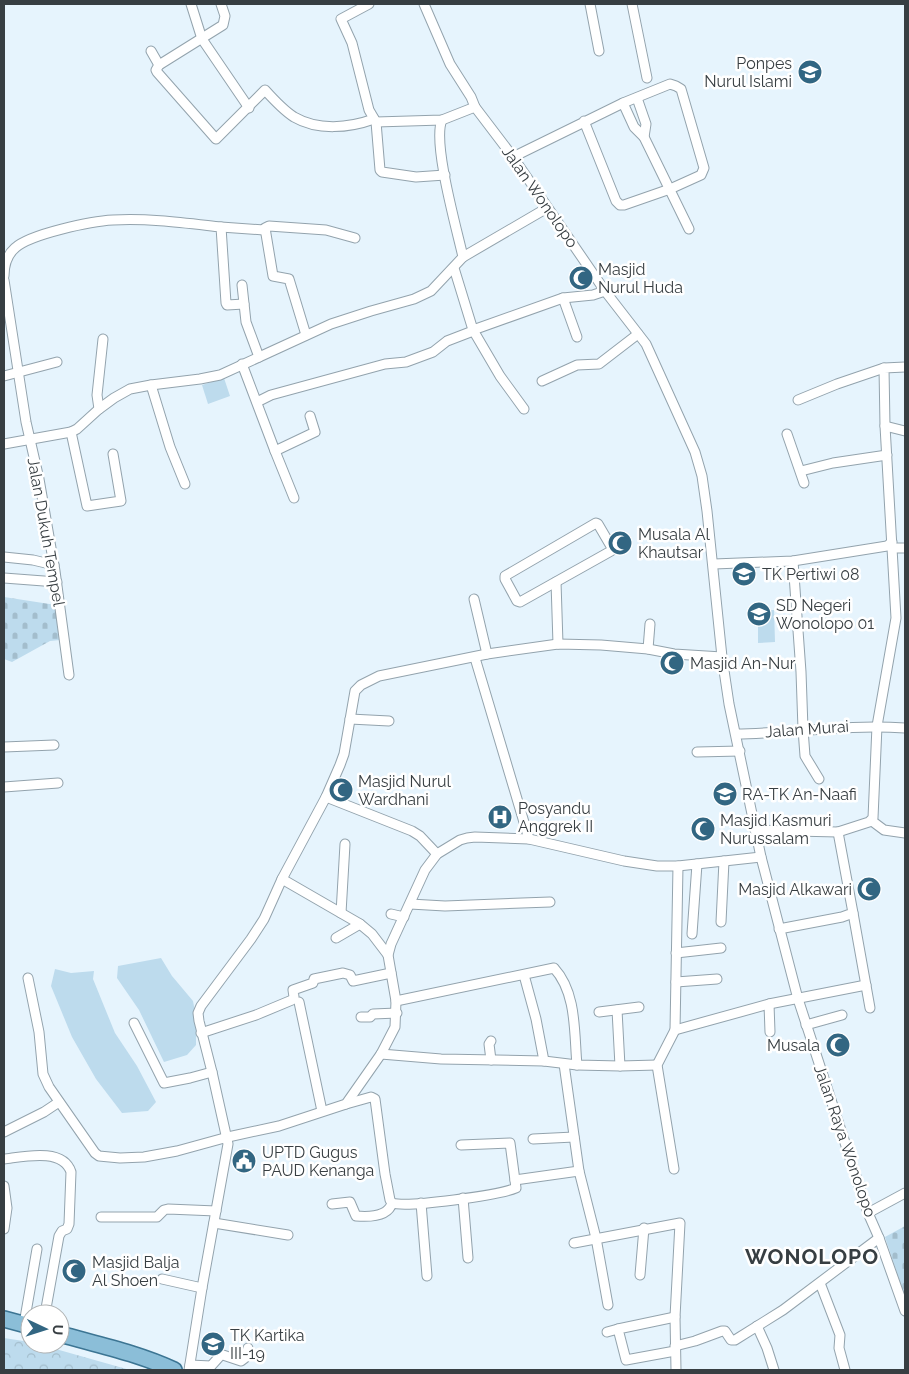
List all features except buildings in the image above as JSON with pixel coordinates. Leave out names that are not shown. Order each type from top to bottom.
[{"type":"main road","points":[[4,1319],[20,1323]]},
{"type":"main road","points":[[70,1337],[122,1350],[174,1370]]},
{"type":"street","points":[[191,4],[202,39],[249,108]]},
{"type":"street","points":[[221,4],[225,16],[224,23],[156,67],[157,72],[216,139],[265,90],[280,107],[294,117],[311,124],[334,127],[357,125],[375,120],[442,120],[476,107]]},
{"type":"street","points":[[369,4],[341,19],[352,43],[369,110],[375,120],[380,170],[382,172],[416,177],[445,175]]},
{"type":"street","name":"Jalan Wonolopo","points":[[424,4],[450,64],[476,107],[513,157],[605,291],[650,350],[665,384]]},
{"type":"street","points":[[590,4],[599,51]]},
{"type":"street","points":[[632,4],[646,78]]},
{"type":"street","points":[[151,51],[159,65]]},
{"type":"street","points":[[513,157],[584,121],[670,84],[680,89],[704,168],[701,175],[670,189],[620,205],[616,200],[584,121]]},
{"type":"street","points":[[637,98],[646,124],[644,138]]},
{"type":"street","points":[[623,103],[634,128],[644,138],[689,229]]},
{"type":"street","points":[[442,120],[439,133],[445,175],[463,257]]},
{"type":"street","name":"Jalan Dukuh Tempel","points":[[69,675],[54,565],[30,440],[71,432],[77,429],[98,409],[126,390],[220,375],[306,335],[348,318],[414,300],[431,291],[463,257],[547,208]]},
{"type":"street","points":[[4,444],[30,440],[4,278],[8,258],[14,249],[23,242],[56,230],[116,220],[173,221],[221,228],[264,230],[269,226],[326,230],[355,238]]},
{"type":"street","points":[[221,228],[226,304],[244,304]]},
{"type":"street","points":[[264,230],[274,276],[288,279],[306,335]]},
{"type":"street","points":[[454,268],[473,330],[500,376],[524,409]]},
{"type":"street","points":[[242,285],[246,322],[259,357]]},
{"type":"street","points":[[257,402],[271,395],[385,364],[412,360],[433,352],[447,341],[473,330],[564,298],[589,296],[605,291]]},
{"type":"street","points":[[564,298],[577,337]]},
{"type":"street","points":[[542,381],[577,365],[599,364],[638,334]]},
{"type":"street","points":[[98,409],[97,395],[103,339]]},
{"type":"street","points":[[4,376],[57,362]]},
{"type":"street","points":[[242,364],[294,498]]},
{"type":"street","points":[[798,400],[884,368],[905,367]]},
{"type":"street","points":[[872,821],[878,726],[901,618],[892,545],[885,426],[884,368]]},
{"type":"street","name":"Jalan Raya Wonolopo","points":[[665,384],[695,452],[702,476],[714,564],[722,657],[755,830],[779,929],[806,1026],[868,1213],[880,1238],[905,1311]]},
{"type":"street","points":[[151,385],[170,447],[185,484]]},
{"type":"street","points":[[275,451],[315,432],[310,416]]},
{"type":"street","points":[[885,426],[905,431]]},
{"type":"street","points":[[71,432],[87,506],[122,501],[113,454]]},
{"type":"street","points":[[787,434],[804,483]]},
{"type":"street","points":[[801,471],[825,464],[887,455]]},
{"type":"street","points":[[594,524],[598,524],[612,549],[556,582],[518,602],[505,578],[594,524]]},
{"type":"street","points":[[714,564],[793,561],[892,545],[905,548]]},
{"type":"street","points":[[4,557],[54,565]]},
{"type":"street","points":[[793,561],[805,756],[819,779]]},
{"type":"street","points":[[4,578],[56,582]]},
{"type":"street","points":[[556,582],[558,644]]},
{"type":"street","points":[[474,599],[487,654]]},
{"type":"street","points":[[648,649],[650,624]]},
{"type":"street","points":[[248,1348],[245,1358],[241,1361],[223,1355],[211,1366],[189,1368],[227,1156],[228,1137],[198,1021],[198,1013],[201,1006],[260,926],[282,879],[326,797],[344,754],[355,691],[369,680],[379,676],[476,658],[487,654],[558,644],[601,645],[648,649],[674,654],[722,657]]},
{"type":"street","points":[[476,658],[529,840]]},
{"type":"street","points":[[350,719],[389,721]]},
{"type":"street","name":"Jalan Murai","points":[[736,734],[878,726],[905,728]]},
{"type":"street","points":[[4,747],[54,746]]},
{"type":"street","points":[[697,752],[740,751]]},
{"type":"street","points":[[4,787],[58,783]]},
{"type":"street","points":[[326,797],[412,831],[420,836],[437,854]]},
{"type":"street","points":[[755,830],[838,832],[872,821]]},
{"type":"street","points":[[872,821],[884,830],[905,832]]},
{"type":"street","points":[[838,832],[870,1008]]},
{"type":"street","points":[[346,1104],[381,1054],[395,1027],[396,1002],[388,955],[391,944],[422,875],[437,854],[460,840],[475,837],[529,840],[624,861],[657,866],[678,866],[761,858]]},
{"type":"street","points":[[341,913],[345,844]]},
{"type":"street","points":[[721,922],[724,861]]},
{"type":"street","points":[[692,934],[697,864]]},
{"type":"street","points":[[674,1169],[657,1065],[675,1030],[678,866]]},
{"type":"street","points":[[282,879],[360,924],[372,934],[388,955]]},
{"type":"street","points":[[410,904],[445,906],[550,902]]},
{"type":"street","points":[[779,929],[842,917],[853,913]]},
{"type":"street","points":[[390,914],[404,917]]},
{"type":"street","points":[[336,938],[360,924]]},
{"type":"street","points":[[676,953],[721,948]]},
{"type":"street","points":[[396,1002],[553,968],[557,971],[570,998],[577,1065]]},
{"type":"street","points":[[201,1033],[256,1016],[292,1000],[294,997],[293,990],[313,982],[314,979],[343,973],[350,975],[354,981],[391,973]]},
{"type":"street","points":[[524,975],[536,1019],[544,1062]]},
{"type":"street","points":[[28,978],[39,1032],[43,1074],[49,1087],[89,1146],[100,1156],[120,1158],[144,1157],[177,1151],[286,1124],[371,1097],[376,1099],[385,1174],[392,1203],[391,1207],[384,1213],[356,1216],[350,1202],[332,1204]]},
{"type":"street","points":[[676,982],[717,979]]},
{"type":"street","points":[[675,1030],[769,1004],[866,985]]},
{"type":"street","points":[[299,1002],[322,1111]]},
{"type":"street","points":[[769,1004],[770,1032]]},
{"type":"street","points":[[599,1012],[639,1007]]},
{"type":"street","points":[[616,1010],[620,1066]]},
{"type":"street","points":[[361,1017],[370,1017],[373,1014],[396,1013]]},
{"type":"street","points":[[806,1026],[842,1015]]},
{"type":"street","points":[[134,1023],[164,1083],[212,1072]]},
{"type":"street","points":[[490,1041],[491,1060]]},
{"type":"street","points":[[381,1054],[441,1059],[544,1062],[577,1065],[657,1065]]},
{"type":"street","points":[[564,1064],[579,1171],[596,1238],[608,1305]]},
{"type":"street","points":[[4,1132],[44,1112],[59,1102]]},
{"type":"street","points":[[533,1139],[574,1137]]},
{"type":"street","points":[[392,1203],[421,1203],[514,1190],[516,1180],[511,1145],[508,1142],[461,1146]]},
{"type":"street","points":[[4,1159],[42,1155],[59,1160],[70,1168],[71,1209],[69,1224],[67,1229],[62,1231],[59,1236],[47,1304]]},
{"type":"street","points":[[516,1180],[579,1171]]},
{"type":"street","points":[[4,1186],[4,1229]]},
{"type":"street","points":[[868,1213],[905,1193]]},
{"type":"street","points":[[463,1198],[468,1258]]},
{"type":"street","points":[[421,1203],[427,1276]]},
{"type":"street","points":[[101,1217],[157,1217],[164,1210],[168,1209],[216,1211]]},
{"type":"street","points":[[574,1243],[680,1222],[675,1317],[676,1370]]},
{"type":"street","points":[[214,1223],[288,1235]]},
{"type":"street","points":[[640,1275],[644,1228]]},
{"type":"street","points":[[618,1329],[626,1360],[675,1348],[722,1331],[733,1340],[820,1283],[860,1251],[880,1238]]},
{"type":"street","points":[[30,1304],[37,1249]]},
{"type":"street","points":[[162,1279],[202,1288]]},
{"type":"street","points":[[820,1283],[840,1335],[839,1348],[845,1370]]},
{"type":"street","points":[[607,1332],[675,1317]]},
{"type":"street","points":[[757,1326],[774,1370]]},
{"type":"green space","points":[[224,378],[230,396],[208,404],[202,385]]},
{"type":"green space","points":[[4,597],[56,605],[60,640],[50,641],[12,662],[4,659]]},
{"type":"green space","points":[[774,610],[775,642],[758,643],[758,611]]},
{"type":"green space","points":[[161,958],[172,976],[193,1001],[196,1017],[196,1045],[187,1055],[164,1062],[139,1010],[117,978],[118,966]]},
{"type":"green space","points":[[55,969],[71,973],[94,971],[93,979],[115,1033],[137,1066],[156,1102],[148,1111],[122,1113],[96,1079],[72,1037],[51,986]]},
{"type":"green space","points":[[905,1226],[905,1294],[904,1294],[885,1237]]},
{"type":"green space","points":[[4,1338],[20,1340],[20,1354],[70,1353],[130,1370],[4,1370]]},
{"type":"place","name":"Ponpes Nurul Islami","points":[[810,72]]},
{"type":"place","name":"Masjid Nurul Huda","points":[[581,278]]},
{"type":"place","name":"Musala Al Khautsar","points":[[620,543]]},
{"type":"place","name":"TK Pertiwi 08","points":[[744,574]]},
{"type":"place","name":"SD Negeri Wonolopo 01","points":[[759,614]]},
{"type":"place","name":"Masjid An-Nur","points":[[672,663]]},
{"type":"place","name":"Masjid Nurul Wardhani","points":[[341,790]]},
{"type":"place","name":"RA-TK An-Naafi","points":[[725,794]]},
{"type":"place","name":"Posyandu Anggrek II","points":[[500,817]]},
{"type":"place","name":"Masjid Kasmuri Nurussalam","points":[[703,829]]},
{"type":"place","name":"Masjid Alkawari","points":[[869,889]]},
{"type":"place","name":"Musala","points":[[838,1045]]},
{"type":"place","name":"UPTD Gugus PAUD Kenanga","points":[[244,1161]]},
{"type":"place","name":"Masjid Balja Al Shoen","points":[[74,1271]]},
{"type":"place","name":"TK Kartika III-19","points":[[213,1344]]},
{"type":"district","name":"WONOLOPO","points":[[812,1256]]}]
